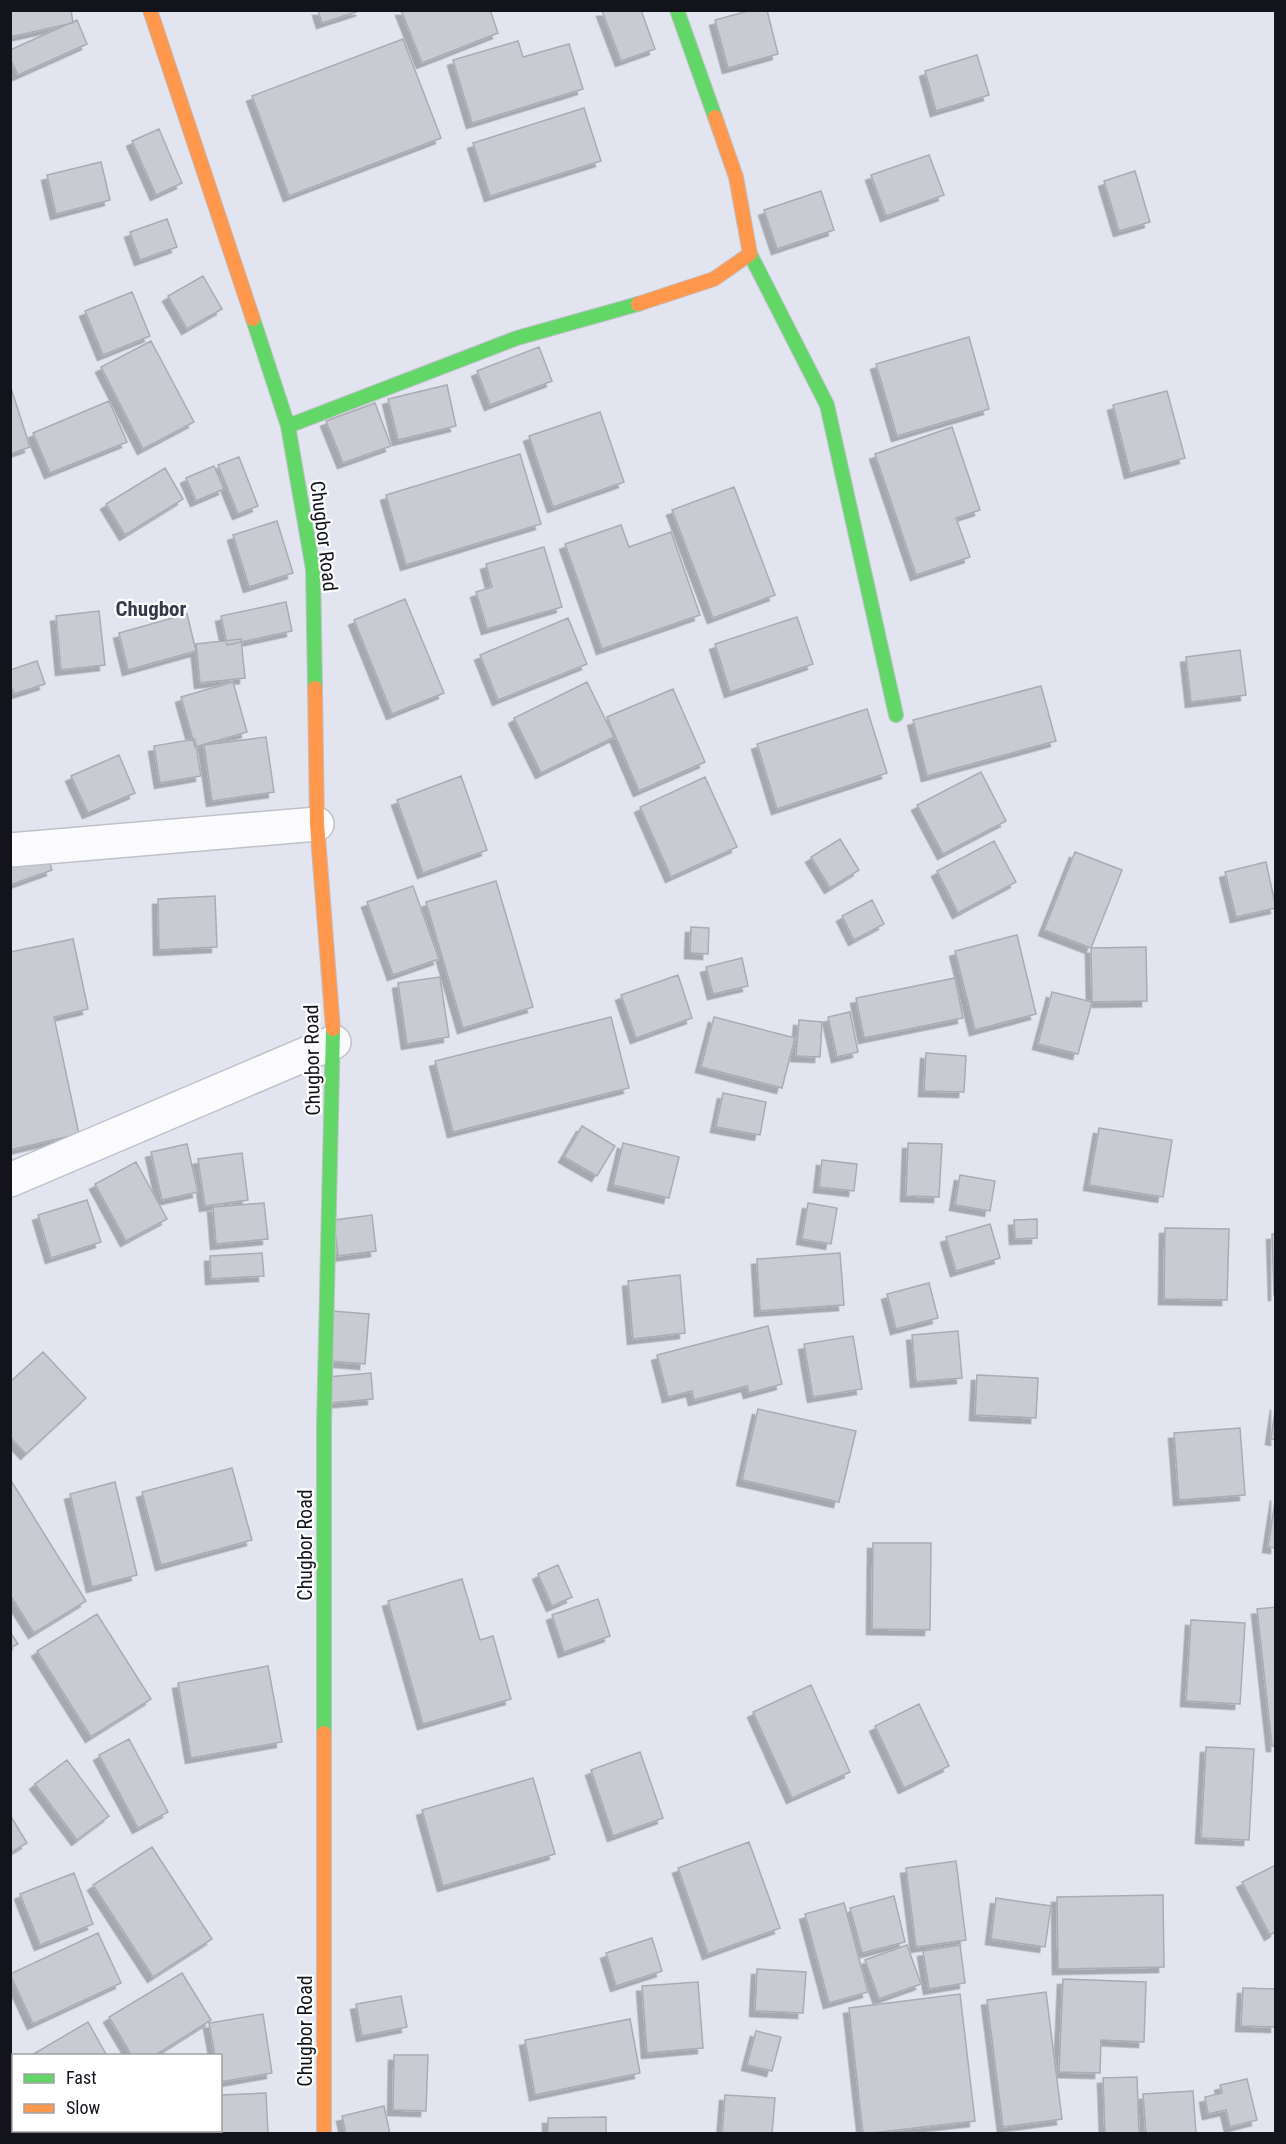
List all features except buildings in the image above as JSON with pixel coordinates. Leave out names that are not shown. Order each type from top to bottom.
[{"type":"street","name":"Chugbor Road","points":[[150,10],[288,426],[313,569],[317,824],[334,1042],[324,1424],[324,2133]]},
{"type":"street","points":[[677,10],[736,177],[750,254],[827,405],[896,715]]},
{"type":"street","points":[[288,426],[517,338],[664,297],[714,279],[750,254]]},
{"type":"street","points":[[10,850],[317,824]]},
{"type":"street","points":[[10,1180],[334,1042]]},
{"type":"traffic: fast","points":[[677,10],[715,117]]},
{"type":"traffic: fast","points":[[750,254],[827,405],[896,715]]},
{"type":"traffic: fast","points":[[288,426],[517,338],[638,304]]},
{"type":"traffic: fast","points":[[253,319],[288,426],[313,569],[315,688]]},
{"type":"traffic: fast","points":[[324,1733],[324,1424],[333,1029]]},
{"type":"traffic: slow","points":[[150,10],[253,319]]},
{"type":"traffic: slow","points":[[638,304],[714,279],[750,254],[736,177],[715,117]]},
{"type":"traffic: slow","points":[[315,688],[317,824],[333,1029]]},
{"type":"traffic: slow","points":[[324,1733],[324,2134]]},
{"type":"district","name":"Chugbor","points":[[151,609]]}]
